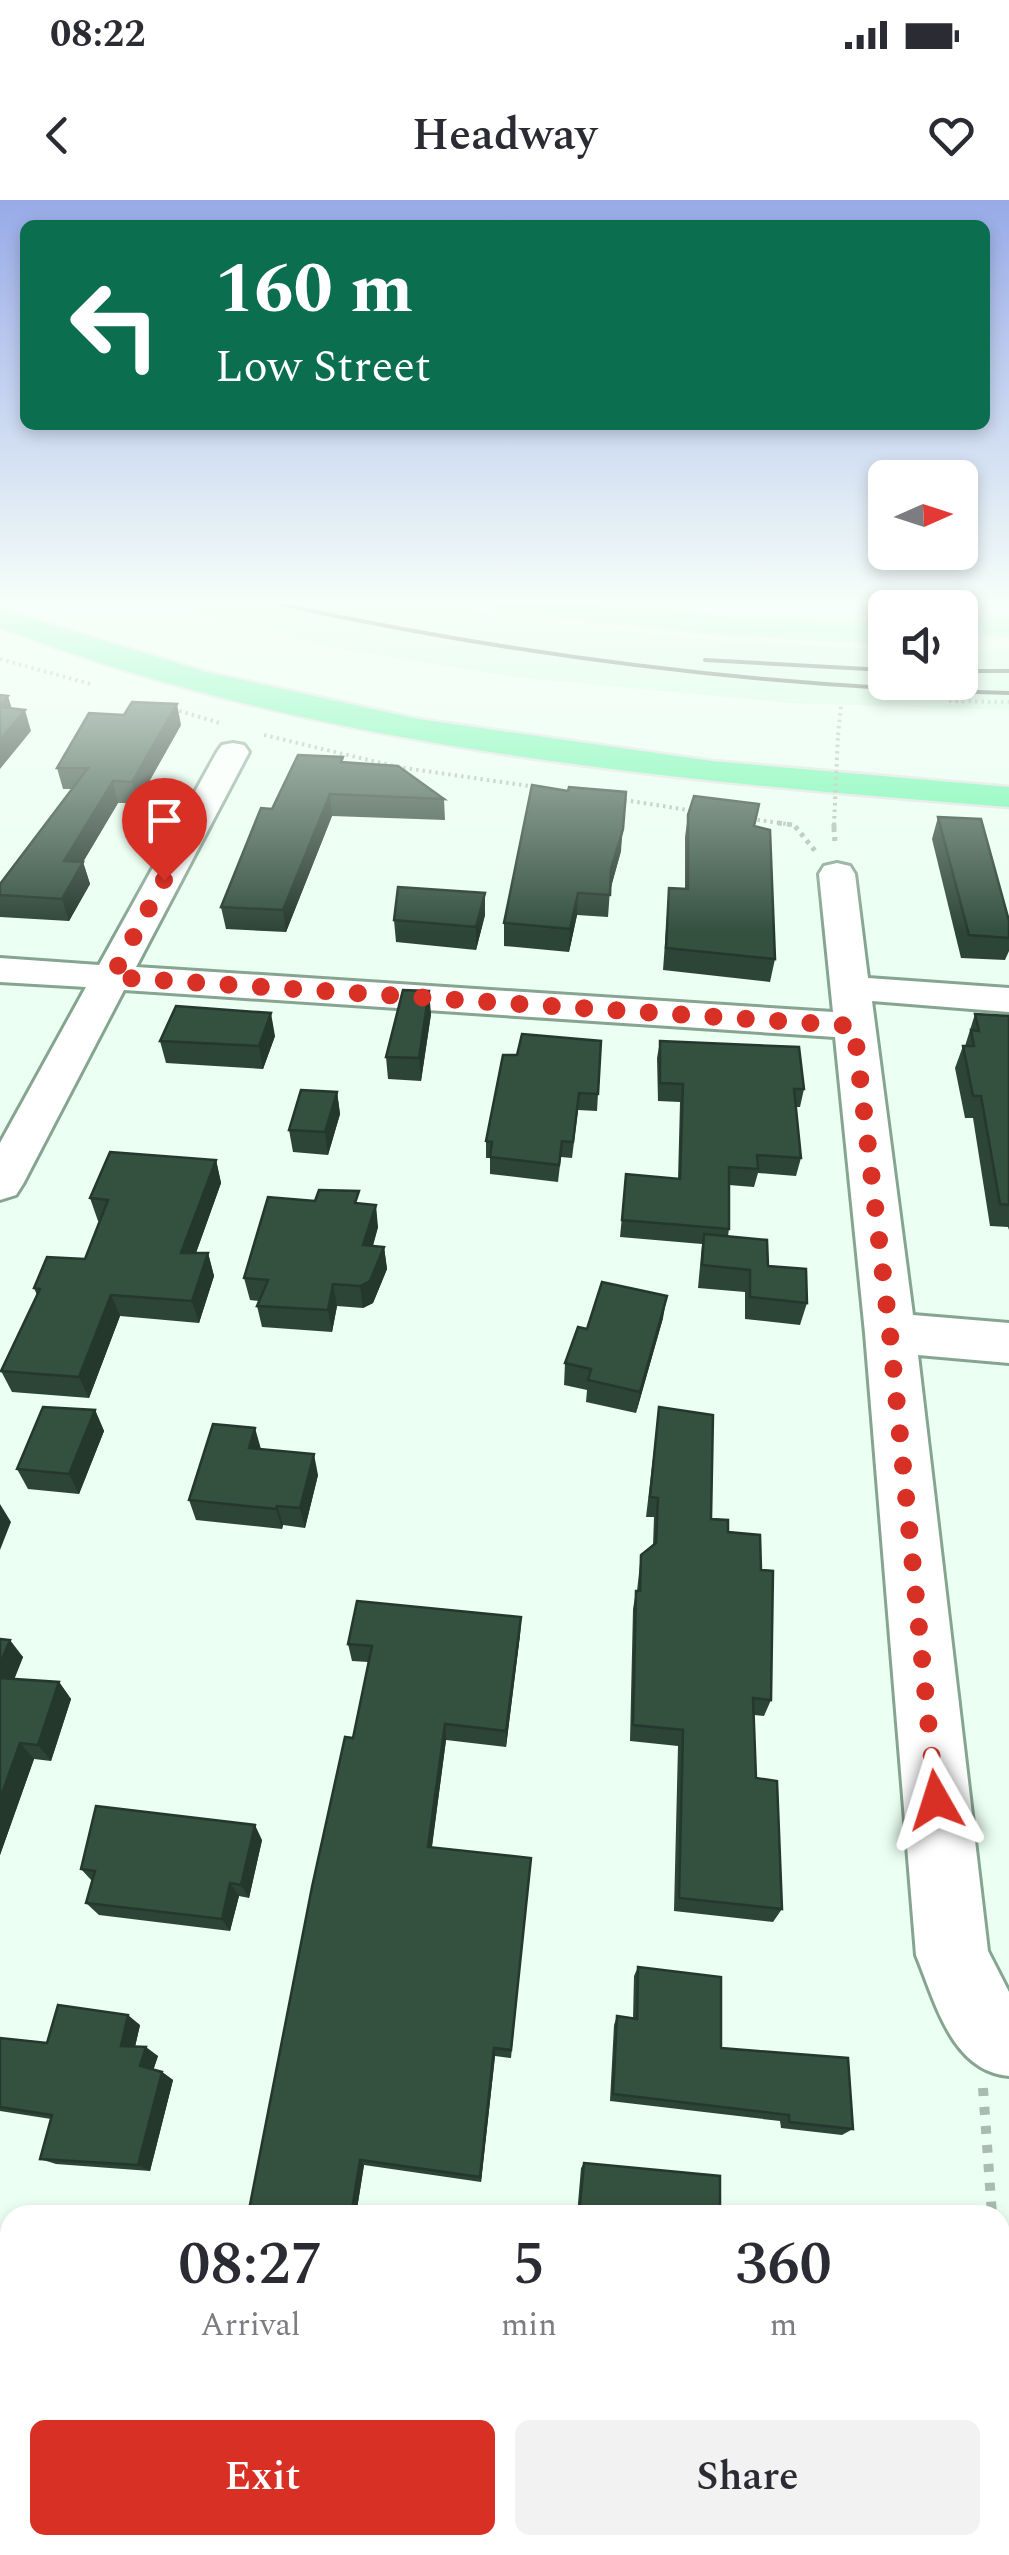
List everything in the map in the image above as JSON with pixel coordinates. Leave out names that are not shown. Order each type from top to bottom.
[{"type":"highway","points":[[339,713],[487,742],[643,764],[1009,797]]},
{"type":"highway","points":[[766,746],[896,758]]},
{"type":"street","points":[[0,1184],[234,752]]},
{"type":"street","points":[[836,851],[890,1334],[952,1955],[993,2025]]},
{"type":"street","points":[[0,970],[852,1007],[1009,1000]]},
{"type":"street","points":[[890,1334],[1009,1343]]},
{"type":"path","points":[[836,851],[840,713]]},
{"type":"path","points":[[992,2205],[993,2025]]},
{"type":"building","points":[[0,713],[23,713],[0,740]]},
{"type":"building","points":[[89,713],[172,713],[132,782],[113,781],[64,861],[83,862],[62,899],[0,895],[0,884],[88,768],[57,768]]},
{"type":"building","points":[[298,755],[398,766],[444,799],[330,794],[283,910],[221,907],[261,808],[272,809]]},
{"type":"building","points":[[532,785],[568,791],[569,787],[626,792],[623,829],[611,869],[610,895],[578,893],[570,929],[504,923]]},
{"type":"building","points":[[694,796],[759,804],[754,826],[770,830],[775,959],[666,948],[669,888],[688,889],[688,815]]},
{"type":"building","points":[[938,817],[981,819],[1009,921],[1009,938],[969,935]]},
{"type":"building","points":[[398,887],[485,893],[476,927],[394,920]]},
{"type":"building","points":[[403,990],[429,991],[419,1058],[386,1057]]},
{"type":"building","points":[[176,1006],[271,1013],[259,1046],[160,1041]]},
{"type":"building","points":[[975,1014],[1009,1016],[1009,1205],[1000,1204],[981,1096],[973,1096],[963,1046],[974,1046],[971,1030],[979,1031]]},
{"type":"building","points":[[522,1034],[601,1041],[598,1094],[579,1093],[573,1142],[562,1141],[559,1165],[490,1157],[492,1142],[486,1141],[503,1055],[517,1055]]},
{"type":"building","points":[[660,1041],[799,1047],[804,1089],[794,1089],[801,1158],[757,1155],[758,1169],[729,1167],[729,1229],[622,1220],[626,1174],[680,1179],[683,1084],[660,1083]]},
{"type":"building","points":[[301,1090],[337,1092],[325,1132],[289,1130]]},
{"type":"building","points":[[110,1152],[216,1160],[181,1253],[208,1253],[192,1301],[111,1295],[79,1377],[1,1371],[40,1289],[34,1288],[47,1257],[85,1259],[108,1200],[90,1198]]},
{"type":"building","points":[[319,1190],[359,1191],[355,1203],[376,1205],[363,1245],[384,1247],[370,1281],[360,1286],[333,1284],[328,1310],[257,1306],[268,1280],[244,1278],[268,1197],[315,1201]]},
{"type":"building","points":[[704,1234],[767,1240],[768,1266],[806,1269],[807,1303],[750,1297],[750,1270],[702,1265]]},
{"type":"building","points":[[602,1282],[667,1296],[640,1392],[588,1380],[591,1369],[565,1363],[578,1327],[587,1329]]},
{"type":"building","points":[[43,1407],[95,1410],[69,1474],[17,1469]]},
{"type":"building","points":[[659,1407],[713,1415],[711,1519],[728,1520],[728,1532],[760,1535],[761,1570],[773,1571],[771,1700],[753,1698],[756,1778],[777,1781],[782,1909],[679,1898],[683,1730],[633,1725],[636,1591],[640,1591],[641,1555],[656,1543],[658,1498],[650,1497]]},
{"type":"building","points":[[213,1424],[255,1428],[249,1448],[314,1454],[300,1508],[189,1500]]},
{"type":"building","points":[[357,1601],[521,1617],[506,1731],[445,1724],[428,1847],[531,1858],[511,2050],[494,2048],[480,2177],[360,2160],[353,2205],[250,2205],[312,1887],[345,1737],[353,1738],[372,1646],[348,1644]]},
{"type":"building","points":[[0,1639],[10,1640],[0,1664]]},
{"type":"building","points":[[0,1678],[59,1682],[38,1745],[20,1743],[0,1799]]},
{"type":"building","points":[[96,1806],[255,1825],[241,1885],[230,1883],[222,1919],[86,1903],[95,1871],[81,1869]]},
{"type":"building","points":[[638,1967],[721,1977],[721,2048],[848,2058],[853,2129],[789,2122],[789,2115],[613,2094],[617,2016],[637,2019]]},
{"type":"building","points":[[58,2005],[128,2015],[121,2046],[146,2047],[140,2066],[162,2072],[138,2165],[40,2159],[52,2115],[0,2107],[0,2038],[47,2043]]},
{"type":"building","points":[[584,2163],[720,2176],[720,2205],[580,2205]]},
{"type":"route","points":[[164,880],[112,977],[854,1026],[890,1334],[936,1800]]}]
